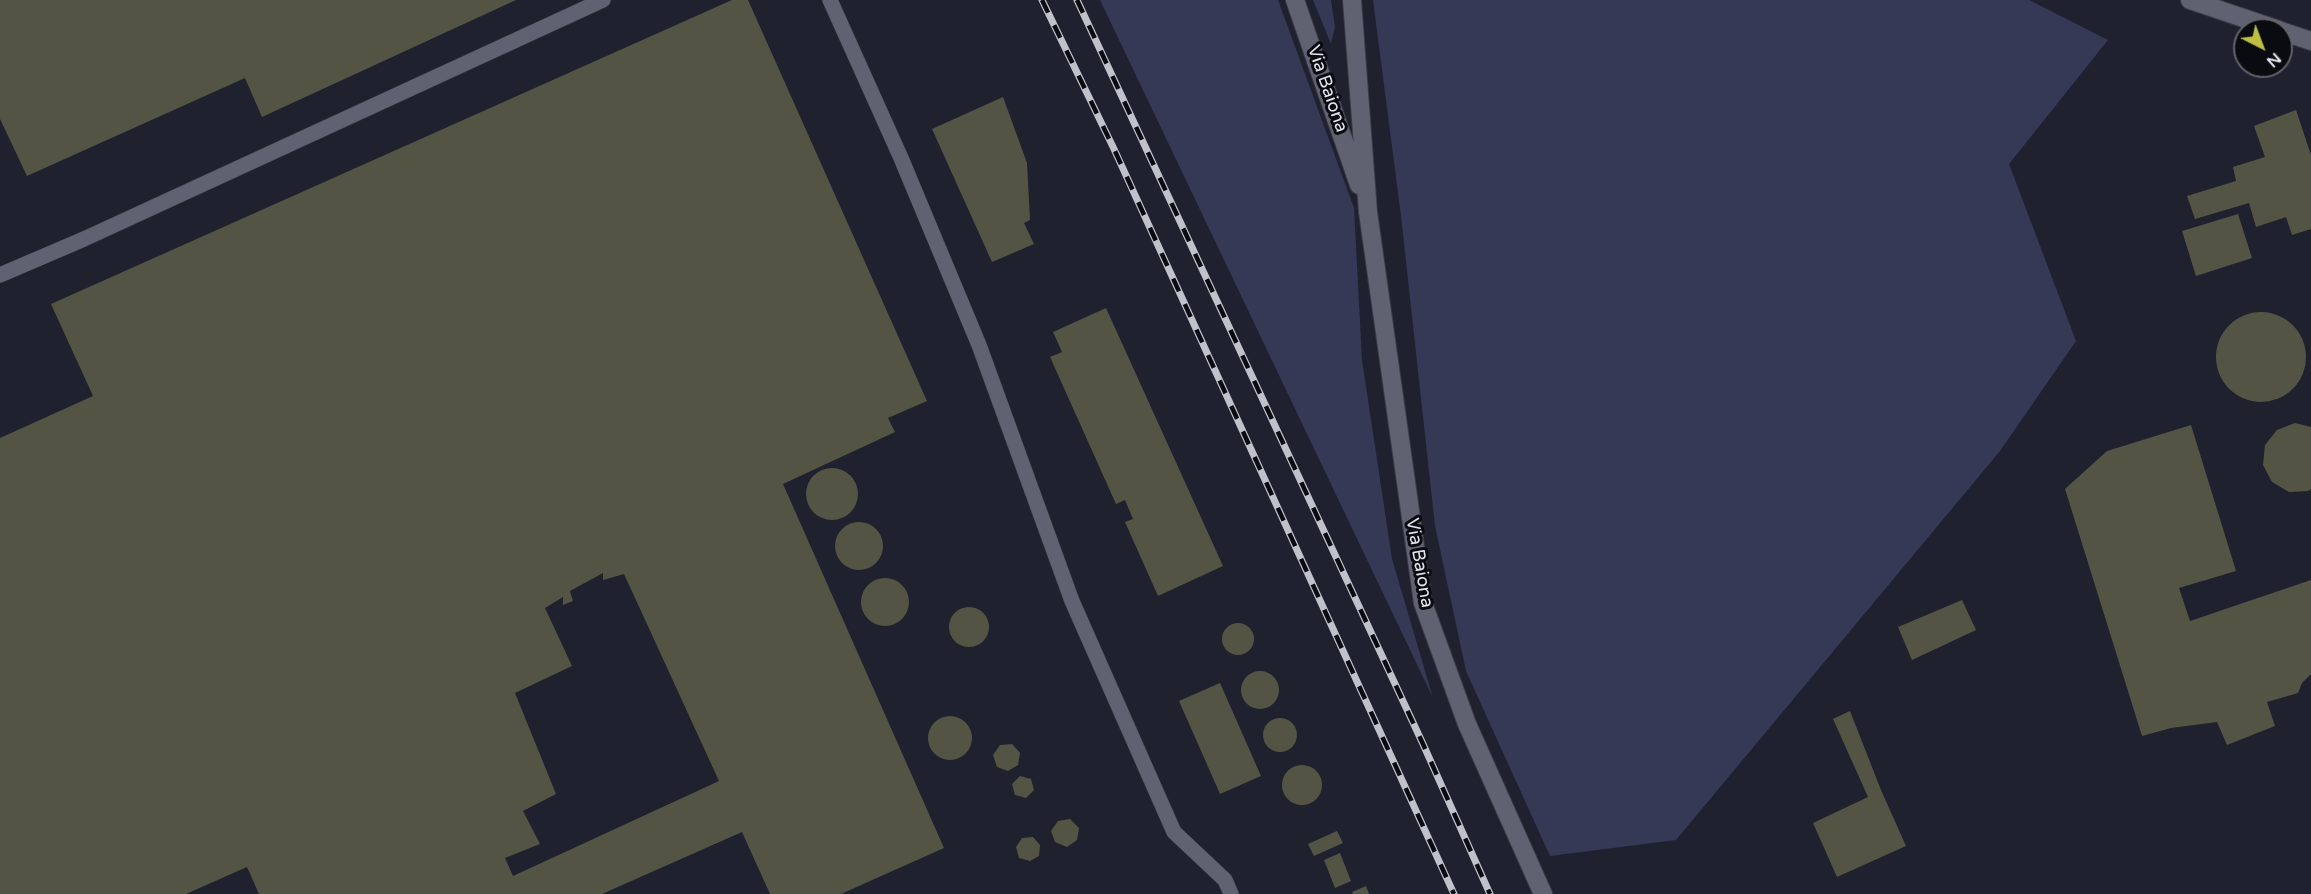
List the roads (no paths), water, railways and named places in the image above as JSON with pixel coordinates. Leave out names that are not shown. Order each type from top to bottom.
[{"type":"street","name":"Via Baiona","points":[[1295,0],[1368,212]]},
{"type":"street","name":"Via Baiona","points":[[1352,0],[1368,212],[1424,603],[1467,724],[1544,894]]},
{"type":"street","points":[[2190,0],[2244,18]]},
{"type":"street","points":[[2293,35],[2311,41]]},
{"type":"lane","points":[[0,275],[84,239],[603,0]]},
{"type":"lane","points":[[830,0],[901,158],[979,345],[1072,601],[1174,832],[1225,880],[1231,894]]},
{"type":"railway","points":[[1042,0],[1114,149],[1454,894]]},
{"type":"railway","points":[[1077,0],[1423,744],[1490,894]]}]
